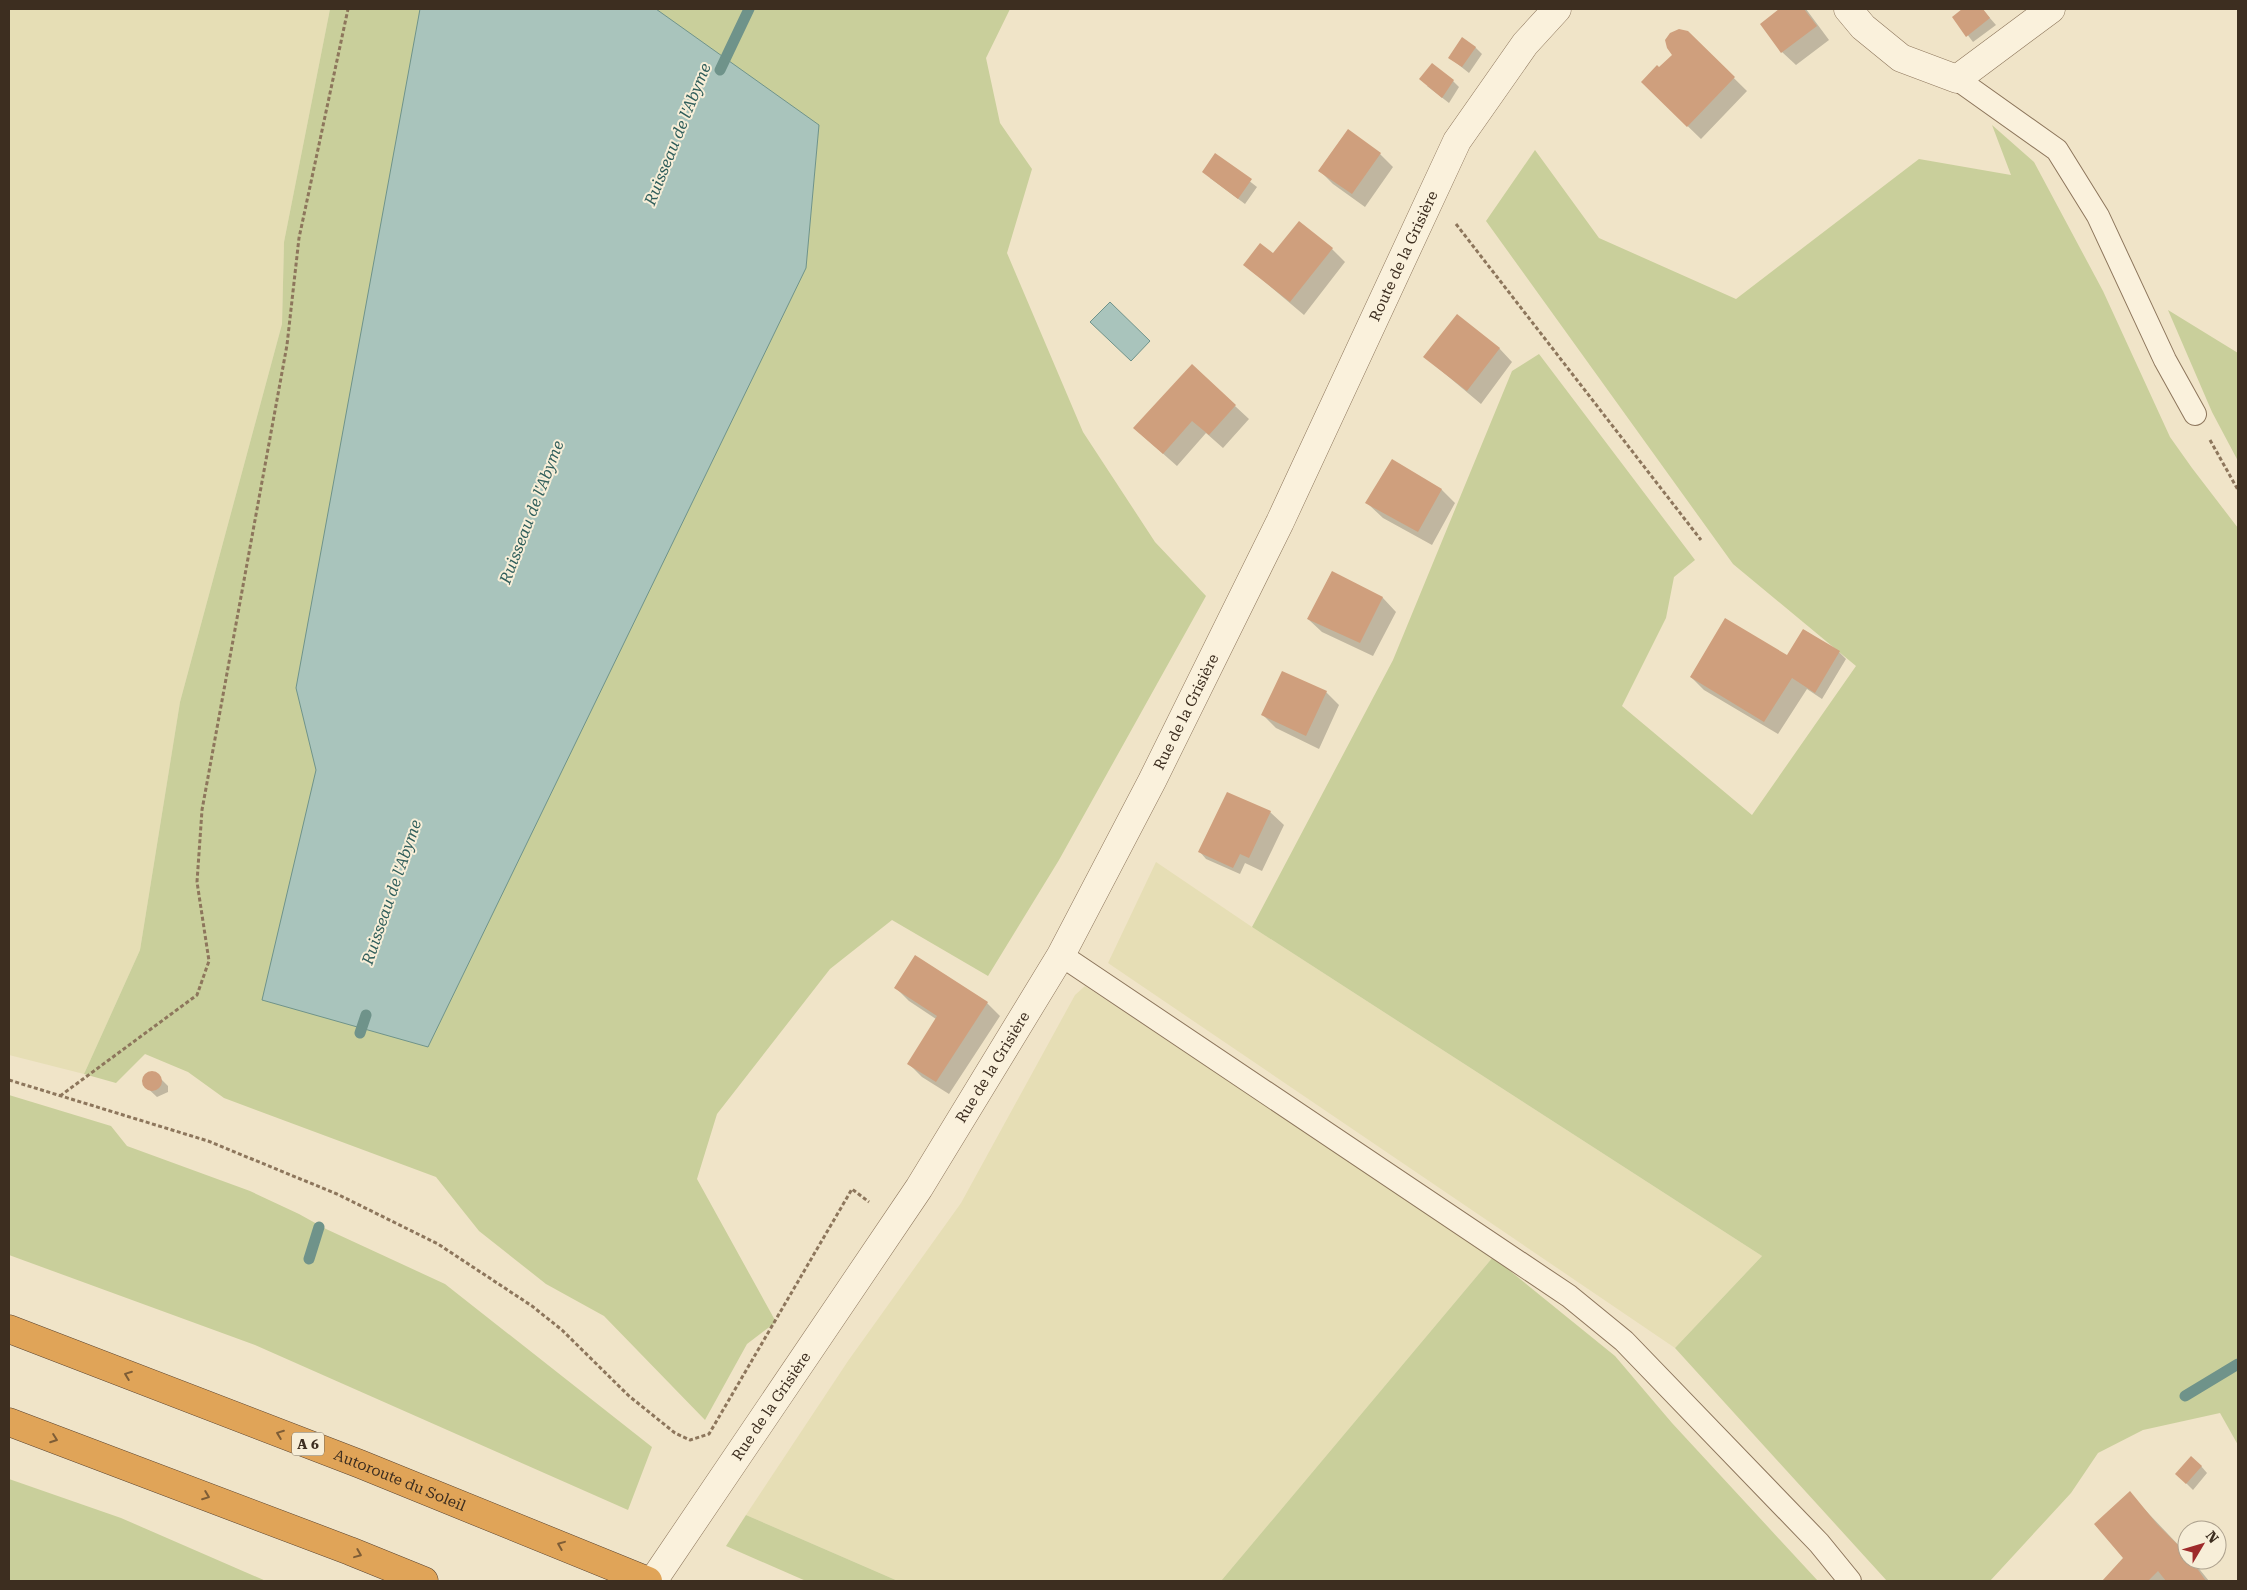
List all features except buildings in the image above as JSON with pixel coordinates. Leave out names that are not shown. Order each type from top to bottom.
[{"type":"highway","name":"Autoroute du Soleil","points":[[9,1329],[351,1461],[648,1581]]},
{"type":"highway","points":[[9,1422],[332,1544],[424,1581]]},
{"type":"street","name":"Route de la Grisière","points":[[1280,522],[1457,141],[1525,44],[1557,9]]},
{"type":"street","points":[[1848,9],[1863,27],[1901,58],[1957,79],[2051,9]]},
{"type":"street","name":"Rue de la Grisière","points":[[653,1581],[919,1188],[1061,955],[1152,781],[1280,522]]},
{"type":"lane","points":[[1957,79],[2057,150],[2098,216],[2165,360],[2195,414]]},
{"type":"lane","points":[[1061,955],[1569,1296],[1624,1341],[1819,1543],[1850,1581]]},
{"type":"path","points":[[60,1096],[197,995],[209,961],[197,882],[202,810],[287,345],[299,238],[348,9]]},
{"type":"path","points":[[1432,194],[1701,540]]},
{"type":"path","points":[[2195,414],[2238,490]]},
{"type":"path","points":[[9,1080],[208,1141],[337,1194],[438,1244],[532,1306],[562,1330],[629,1396],[675,1433],[690,1440],[709,1434],[852,1189],[896,1222]]},
{"type":"shaded area","points":[[9,9],[330,9],[284,242],[282,324],[180,702],[140,950],[84,1074],[9,1055]]},
{"type":"shaded area","points":[[1156,862],[1252,927],[1762,1256],[1675,1348],[1108,963]]},
{"type":"shaded area","points":[[1085,986],[1493,1257],[1221,1581],[898,1581],[746,1515],[848,1361],[961,1203],[1075,995]]},
{"type":"green space","points":[[330,9],[1010,9],[986,58],[1000,123],[1032,169],[1007,253],[1083,432],[1155,542],[1206,596],[1059,860],[988,976],[892,920],[830,969],[717,1114],[697,1179],[776,1322],[747,1344],[705,1420],[604,1316],[546,1284],[479,1231],[436,1177],[224,1098],[188,1072],[145,1054],[116,1083],[84,1074],[140,950],[180,702],[282,324],[284,242]]},
{"type":"green space","points":[[1992,125],[2034,162],[2103,291],[2170,437],[2238,528],[2238,1445],[2220,1413],[2143,1430],[2098,1453],[2071,1493],[1990,1581],[1887,1581],[1675,1348],[1762,1256],[1252,927],[1393,660],[1512,371],[1539,354],[1695,560],[1674,577],[1666,618],[1622,706],[1752,815],[1856,666],[1733,564],[1486,221],[1535,150],[1599,238],[1736,299],[1919,159],[2011,175]]},
{"type":"green space","points":[[2168,310],[2238,353],[2238,461],[2212,412]]},
{"type":"green space","points":[[9,1095],[111,1126],[127,1146],[250,1191],[326,1229],[445,1284],[652,1447],[628,1510],[255,1345],[9,1255]]},
{"type":"green space","points":[[1493,1257],[1615,1356],[1672,1423],[1818,1581],[1221,1581]]},
{"type":"green space","points":[[9,1479],[121,1518],[266,1581],[9,1581]]},
{"type":"green space","points":[[746,1515],[898,1581],[806,1581],[726,1546]]},
{"type":"water","points":[[420,9],[656,9],[819,125],[806,268],[428,1047],[262,1000],[316,770],[296,688]]},
{"type":"water","points":[[1110,302],[1150,341],[1131,361],[1090,322]]},
{"type":"waterway","name":"Ruisseau de l'Abyme","points":[[720,70],[749,9]]},
{"type":"waterway","name":"Ruisseau de l'Abyme","points":[[360,1033],[366,1015]]},
{"type":"waterway","name":"Ruisseau de l'Abyme","points":[[309,1259],[319,1227]]},
{"type":"waterway","points":[[2185,1396],[2238,1364]]}]
